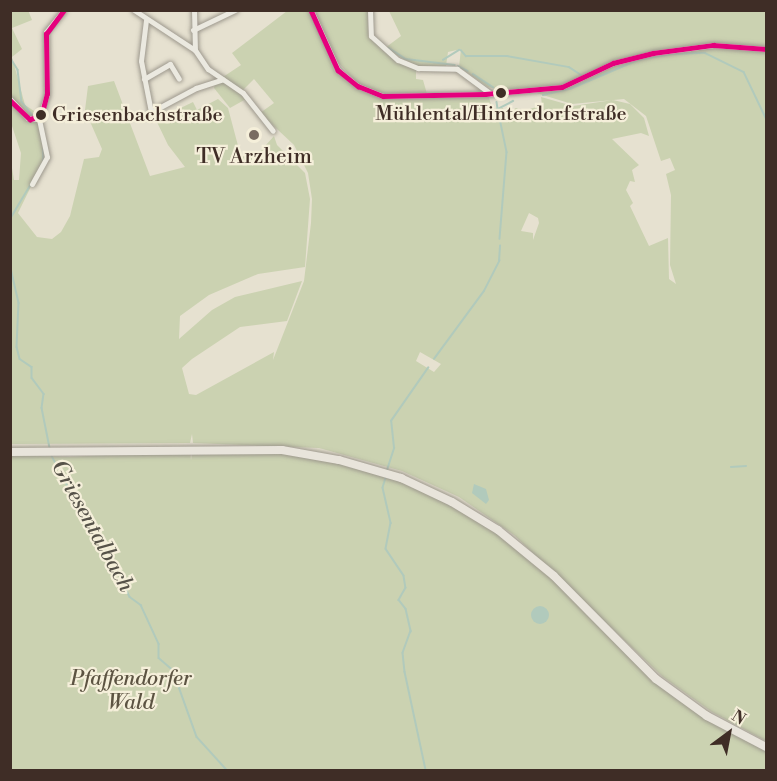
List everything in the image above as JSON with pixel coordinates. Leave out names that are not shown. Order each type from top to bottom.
[{"type":"highway","points":[[10,447],[113,451]]},
{"type":"highway","points":[[10,452],[231,448],[322,454],[388,474],[453,500],[537,555],[675,688],[725,721],[766,742]]},
{"type":"highway","points":[[453,500],[527,553],[664,685],[707,716],[766,747]]},
{"type":"street","points":[[32,184],[47,157],[39,119],[47,94],[46,34],[52,20],[64,10]]},
{"type":"street","points":[[134,10],[146,20],[170,31],[195,50],[207,68],[243,93],[273,131]]},
{"type":"street","points":[[194,10],[195,50]]},
{"type":"street","points":[[193,30],[235,10]]},
{"type":"street","points":[[311,10],[338,70],[358,86],[383,96],[491,94],[570,86],[614,63],[650,53],[717,45],[766,49]]},
{"type":"street","points":[[370,10],[371,36],[398,60],[418,68],[457,69],[491,94]]},
{"type":"street","points":[[146,20],[141,61],[151,112],[196,87],[223,80]]},
{"type":"street","points":[[144,79],[170,64],[179,79]]},
{"type":"street","points":[[10,99],[28,118],[39,119]]},
{"type":"green space","points":[[28,10],[32,20],[12,28],[22,49],[12,57],[25,105],[37,113],[38,117],[33,119],[38,122],[46,156],[18,213],[37,237],[52,239],[61,232],[70,216],[84,159],[99,157],[102,149],[85,110],[88,86],[114,81],[150,176],[185,167],[168,145],[156,120],[193,102],[197,110],[218,99],[228,108],[241,157],[257,155],[274,136],[277,145],[305,173],[310,199],[305,267],[258,274],[209,295],[180,316],[179,339],[212,310],[235,297],[302,281],[287,321],[240,327],[182,368],[189,394],[196,395],[274,352],[273,360],[304,281],[312,199],[308,173],[294,145],[260,113],[274,103],[254,79],[243,90],[223,77],[241,65],[232,53],[287,11],[309,11],[335,72],[356,89],[384,98],[489,97],[492,109],[503,108],[504,114],[516,108],[524,111],[542,105],[541,97],[573,106],[612,100],[572,104],[530,91],[562,90],[614,65],[650,56],[717,47],[766,51],[766,741],[712,712],[663,677],[514,535],[459,497],[402,471],[319,448],[193,443],[192,434],[190,443],[11,444],[10,156],[14,180],[19,180],[21,153],[11,123],[10,11]],"holes":[[[624,99],[646,116],[661,161],[670,158],[675,170],[666,174],[671,195],[670,265],[676,284],[669,279],[668,238],[649,246],[630,206],[633,203],[626,190],[630,181],[635,182],[632,170],[639,165],[612,139],[641,133],[649,136],[644,118],[630,104],[613,100]],[[529,213],[538,218],[539,223],[533,240],[533,233],[521,231]],[[420,352],[441,364],[434,372],[416,361]]]},
{"type":"green space","points":[[314,11],[368,11],[369,37],[399,62],[416,70],[416,79],[423,80],[427,94],[384,94],[359,85],[334,58]]},
{"type":"green space","points":[[389,11],[766,11],[766,48],[716,43],[648,52],[559,86],[503,91],[488,87],[459,67],[461,49],[448,52],[446,66],[417,66],[385,48],[401,36]]},
{"type":"green space","points":[[226,82],[246,99],[230,108],[214,88],[215,83]]},
{"type":"green space","name":"Pfaffendorfer Wald","points":[[228,449],[317,457],[393,479],[454,506],[524,552],[658,682],[766,749],[766,770],[11,770],[10,455],[70,457],[190,450],[191,460],[193,450]]},
{"type":"shaded area","points":[[474,484],[486,489],[489,500],[486,504],[472,493]]},
{"type":"shaded area","points":[[540,606],[546,609],[549,615],[546,621],[540,624],[534,621],[531,615],[534,609]]},
{"type":"waterway","points":[[389,48],[406,59],[455,65]]},
{"type":"waterway","points":[[443,60],[459,50]]},
{"type":"waterway","points":[[461,50],[466,56],[507,56],[569,67],[583,76]]},
{"type":"waterway","points":[[543,95],[570,89],[638,60],[672,54],[705,53],[744,72],[766,118]]},
{"type":"waterway","name":"Griesentalbach","points":[[10,57],[18,70],[22,102],[34,117]]},
{"type":"waterway","points":[[458,66],[468,71]]},
{"type":"waterway","points":[[473,74],[493,87]]},
{"type":"waterway","points":[[497,102],[498,109],[513,101]]},
{"type":"waterway","points":[[498,109],[507,152],[500,239]]},
{"type":"waterway","name":"Griesentalbach","points":[[43,150],[43,161]]},
{"type":"waterway","name":"Griesentalbach","points":[[10,219],[30,186]]},
{"type":"waterway","points":[[434,359],[484,291],[499,261],[500,246]]},
{"type":"waterway","name":"Griesentalbach","points":[[10,264],[19,303],[17,347],[20,359],[32,367],[32,378],[44,394],[42,408],[50,448]]},
{"type":"waterway","points":[[387,470],[394,448],[391,421],[428,368]]},
{"type":"waterway","name":"Griesentalbach","points":[[52,456],[104,555],[115,565],[130,597],[141,605],[159,644],[159,658],[173,670],[197,737],[227,770]]},
{"type":"waterway","points":[[731,467],[746,466]]},
{"type":"waterway","points":[[386,478],[383,488],[391,523],[386,549],[404,576],[406,588],[399,600],[406,609],[411,631],[403,653],[405,672],[426,770]]},
{"type":"transit line","points":[[10,100],[30,119],[41,116],[47,94],[46,34],[64,10]]},
{"type":"transit line","points":[[311,10],[338,70],[358,86],[383,96],[485,94],[562,87],[613,63],[653,53],[713,45],[766,49]]},
{"type":"place","name":"Mühlental/Hinterdorfstraße","points":[[501,93]]},
{"type":"place","name":"Griesenbachstraße","points":[[41,115]]},
{"type":"place","name":"TV Arzheim","points":[[254,135]]}]
